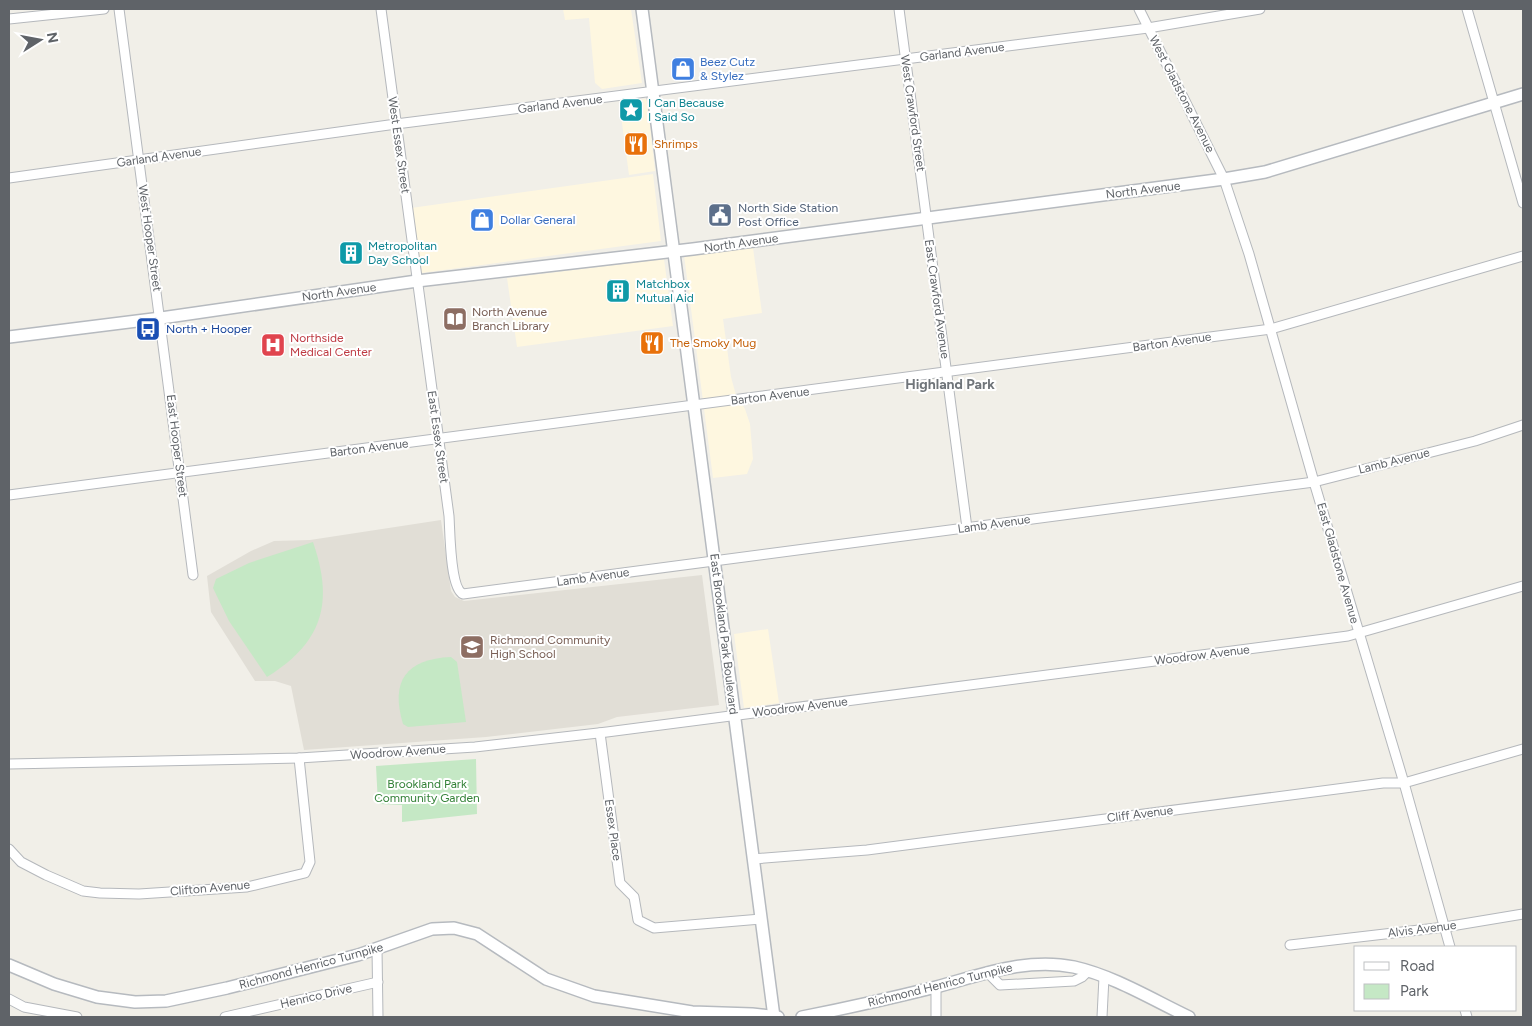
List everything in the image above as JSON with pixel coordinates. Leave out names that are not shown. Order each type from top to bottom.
[{"type":"street","points":[[9,19],[104,9]]},
{"type":"street","name":"West Hooper Street","points":[[120,9],[161,318]]},
{"type":"street","name":"West Essex Street","points":[[380,9],[417,281]]},
{"type":"street","name":"East Brookland Park Boulevard","points":[[642,9],[774,1017]]},
{"type":"street","name":"West Crawford Street","points":[[899,9],[927,218]]},
{"type":"street","name":"West Gladstone Avenue","points":[[1139,9],[1224,179]]},
{"type":"street","name":"Garland Avenue","points":[[9,178],[396,124],[1148,28],[1260,9]]},
{"type":"street","points":[[1466,9],[1523,203]]},
{"type":"street","name":"North Avenue","points":[[9,337],[161,318],[417,281],[675,251],[1224,179],[1265,172],[1523,94]]},
{"type":"street","name":"East Gladstone Avenue","points":[[1224,179],[1250,254],[1314,482],[1404,783],[1450,946]]},
{"type":"street","name":"East Crawford Avenue","points":[[927,218],[967,528]]},
{"type":"street","name":"Barton Avenue","points":[[9,495],[1271,329],[1523,256]]},
{"type":"street","name":"East Essex Street","points":[[417,281],[455,582],[460,592]]},
{"type":"street","name":"East Hooper Street","points":[[161,318],[193,574]]},
{"type":"street","name":"Lamb Avenue","points":[[460,592],[468,594],[1314,482],[1475,441],[1523,425]]},
{"type":"street","name":"Woodrow Avenue","points":[[9,764],[299,758],[475,747],[600,733],[1359,634],[1523,586]]},
{"type":"street","name":"Essex Place","points":[[600,733],[620,883],[634,897],[638,920],[654,928],[761,919]]},
{"type":"street","name":"Cliff Avenue","points":[[753,859],[867,850],[1383,783],[1404,783],[1523,749]]},
{"type":"street","name":"Clifton Avenue","points":[[9,849],[21,862],[46,875],[83,890],[100,892],[139,894],[247,887],[305,873],[310,862],[299,758]]},
{"type":"street","name":"Alvis Avenue","points":[[1290,945],[1444,927],[1523,914]]},
{"type":"street","name":"Richmond Henrico Turnpike","points":[[9,965],[84,994],[122,1001],[147,1002],[184,998],[378,949],[432,929],[462,929],[489,941],[546,978],[576,991],[608,1000],[670,1010],[778,1017]]},
{"type":"street","points":[[378,949],[378,1017]]},
{"type":"street","name":"Richmond Henrico Turnpike","points":[[802,1017],[936,987],[987,972],[1037,964],[1064,965],[1088,971],[1189,1017]]},
{"type":"street","points":[[987,972],[997,984],[1004,985],[1074,980],[1082,977],[1088,971]]},
{"type":"street","points":[[1102,1017],[1104,977]]},
{"type":"street","name":"Henrico Drive","points":[[225,1017],[378,982]]},
{"type":"street","points":[[936,987],[936,1017]]},
{"type":"street","points":[[9,999],[45,1015],[77,1017]]},
{"type":"shaded area","points":[[563,9],[631,9],[642,83],[602,89],[595,83],[589,18],[565,20]]},
{"type":"shaded area","points":[[647,99],[655,171],[629,175],[619,101]]},
{"type":"shaded area","points":[[653,174],[661,241],[421,273],[411,208]]},
{"type":"shaded area","points":[[753,248],[762,313],[723,319],[731,377],[736,395],[745,409],[750,424],[753,459],[747,474],[713,478],[684,255]]},
{"type":"shaded area","points":[[664,259],[673,326],[517,347],[507,278]]},
{"type":"shaded area","name":"Richmond Community High School","points":[[441,520],[451,591],[455,597],[464,601],[702,575],[719,705],[617,717],[598,724],[486,737],[304,750],[291,686],[275,681],[255,681],[211,612],[207,576],[251,551],[274,541],[310,540]]},
{"type":"shaded area","points":[[768,629],[779,703],[744,708],[734,634]]},
{"type":"green space","points":[[313,542],[323,584],[319,619],[312,635],[301,650],[286,664],[267,677],[229,621],[213,588],[216,579],[249,563]]},
{"type":"green space","points":[[451,657],[457,662],[466,722],[408,727],[403,724],[399,709],[399,696],[405,675],[423,662]]},
{"type":"green space","name":"Brookland Park Community Garden","points":[[476,759],[477,814],[402,822],[402,805],[378,804],[376,766]]},
{"type":"place","name":"Beez Cutz & Stylez","points":[[683,69]]},
{"type":"place","name":"I Can Because I Said So","points":[[631,110]]},
{"type":"place","name":"Shrimps","points":[[636,144]]},
{"type":"place","name":"North Side Station Post Office","points":[[720,215]]},
{"type":"place","name":"Dollar General","points":[[482,220]]},
{"type":"place","name":"Metropolitan Day School","points":[[351,253]]},
{"type":"place","name":"Matchbox Mutual Aid","points":[[618,291]]},
{"type":"place","name":"North Avenue Branch Library","points":[[455,319]]},
{"type":"place","name":"North + Hooper","points":[[148,329]]},
{"type":"place","name":"The Smoky Mug","points":[[652,343]]},
{"type":"place","name":"Northside Medical Center","points":[[273,345]]},
{"type":"place","name":"Richmond Community High School","points":[[472,647]]},
{"type":"district","name":"Highland Park","points":[[950,384]]}]
